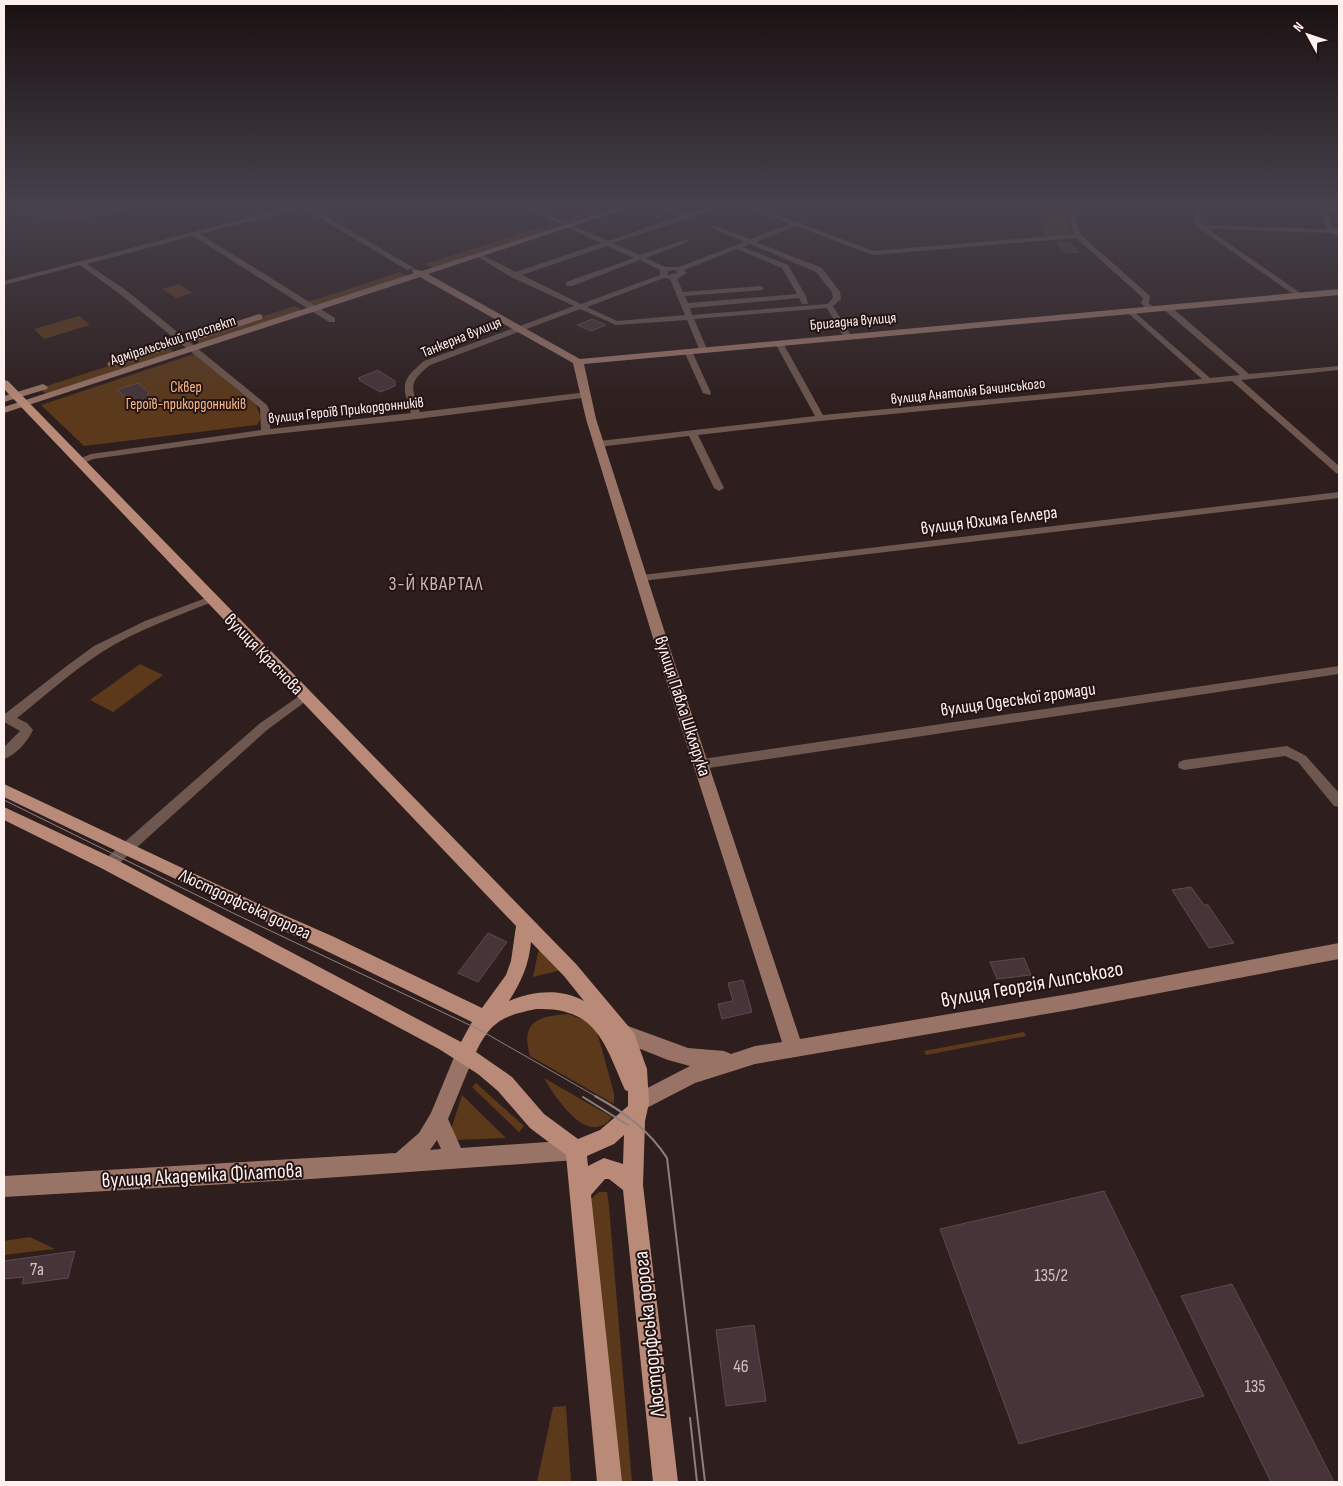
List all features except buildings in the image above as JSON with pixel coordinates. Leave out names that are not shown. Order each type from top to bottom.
[{"type":"main road","name":"вулиця Краснова","points":[[4,383],[525,924],[582,984],[622,1033]]},
{"type":"main road","name":"Люстдорфська дорога","points":[[4,790],[255,910],[326,941],[479,1027]]},
{"type":"main road","name":"Люстдорфська дорога","points":[[4,814],[109,864],[446,1043],[485,1068],[504,1084],[537,1121],[576,1150]]},
{"type":"main road","points":[[464,1056],[479,1027],[513,979],[520,961],[525,924]]},
{"type":"main road","points":[[479,1027],[521,1005],[536,1001],[557,1000],[573,1004],[590,1013],[603,1024],[624,1062],[634,1113],[607,1137],[576,1150],[609,1482]]},
{"type":"main road","name":"Люстдорфська дорога","points":[[622,1033],[627,1039],[637,1069],[633,1185],[666,1482]]},
{"type":"main road","points":[[580,1192],[592,1175],[599,1170],[607,1168],[617,1170],[633,1185]]},
{"type":"street","points":[[4,284],[44,273]]},
{"type":"street","points":[[96,273],[184,341],[264,407],[266,412],[265,432]]},
{"type":"street","points":[[258,273],[332,320]]},
{"type":"street","name":"Адміральський проспект","points":[[4,410],[19,400],[184,341],[393,273]]},
{"type":"street","points":[[511,273],[616,323],[808,306],[829,306],[836,299],[836,292],[822,273]]},
{"type":"street","points":[[514,275],[519,273]]},
{"type":"street","points":[[569,284],[598,273]]},
{"type":"street","name":"Танкерна вулиця","points":[[417,416],[407,392],[407,383],[412,375],[427,363],[661,273]]},
{"type":"street","points":[[666,273],[673,277],[703,349]]},
{"type":"street","points":[[673,277],[682,273]]},
{"type":"street","points":[[789,273],[808,306]]},
{"type":"street","points":[[1120,273],[1147,298],[1151,306]]},
{"type":"street","points":[[1266,273],[1299,296]]},
{"type":"street","points":[[420,274],[578,362]]},
{"type":"street","name":"Адміральський проспект","points":[[4,399],[19,400],[194,350],[420,274]]},
{"type":"street","points":[[680,294],[760,288]]},
{"type":"street","name":"Бригадна вулиця","points":[[578,362],[1131,311],[1151,306],[1166,307],[1339,292]]},
{"type":"street","points":[[686,306],[802,296]]},
{"type":"street","points":[[829,306],[848,336]]},
{"type":"street","points":[[1166,307],[1248,378]]},
{"type":"street","points":[[1131,311],[1209,381]]},
{"type":"street","points":[[779,343],[820,418]]},
{"type":"street","points":[[688,351],[707,393]]},
{"type":"street","name":"вулиця Павла Шклярука","points":[[578,362],[588,395],[591,419],[794,1050]]},
{"type":"street","name":"вулиця Анатолія Бачинського","points":[[599,444],[820,418],[1339,368]]},
{"type":"street","points":[[1235,379],[1339,471]]},
{"type":"street","name":"вулиця Героїв Прикордонників","points":[[79,462],[91,457],[265,432],[588,395]]},
{"type":"street","points":[[692,433],[719,488]]},
{"type":"street","name":"вулиця Юхима Геллера","points":[[642,578],[1198,511],[1339,496]]},
{"type":"street","points":[[4,754],[24,737],[27,730],[6,718],[112,641],[211,599]]},
{"type":"street","name":"вулиця Одеської громади","points":[[702,764],[1339,670]]},
{"type":"street","points":[[109,864],[264,727],[305,696]]},
{"type":"street","points":[[1184,765],[1287,751],[1302,758],[1339,802]]},
{"type":"street","name":"вулиця Георгія Липського","points":[[634,1113],[690,1075],[733,1061],[1339,951]]},
{"type":"street","name":"вулиця Георгія Липського","points":[[603,1024],[668,1052],[688,1057],[733,1061]]},
{"type":"street","points":[[401,1162],[426,1140],[438,1119],[464,1056]]},
{"type":"street","points":[[438,1119],[455,1159]]},
{"type":"street","name":"вулиця Академіка Філатова","points":[[4,1187],[576,1150]]},
{"type":"green space","points":[[396,273],[402,273],[408,277],[316,307],[308,302]]},
{"type":"green space","points":[[179,284],[193,293],[176,298],[162,289]]},
{"type":"green space","points":[[295,306],[303,311],[200,344],[193,339]]},
{"type":"green space","points":[[79,316],[90,325],[44,339],[34,329]]},
{"type":"green space","points":[[168,347],[175,353],[46,394],[40,388]]},
{"type":"green space","name":"Сквер Героїв-прикордонників","points":[[194,354],[256,405],[261,418],[257,425],[84,446],[41,405]]},
{"type":"green space","points":[[140,664],[163,675],[113,712],[90,700]]},
{"type":"green space","points":[[539,948],[565,969],[533,977]]},
{"type":"green space","points":[[568,1014],[586,1021],[597,1032],[614,1093],[614,1104],[530,1056],[528,1035],[534,1023],[540,1019]]},
{"type":"green space","points":[[1024,1032],[1026,1036],[926,1055],[924,1051]]},
{"type":"green space","points":[[544,1078],[612,1117],[603,1125],[593,1127],[583,1124],[564,1107]]},
{"type":"green space","points":[[476,1083],[524,1126],[519,1132],[472,1087]]},
{"type":"green space","points":[[462,1095],[506,1138],[454,1140],[450,1133]]},
{"type":"green space","points":[[599,1192],[607,1192],[609,1206],[632,1482],[615,1482],[590,1206],[591,1199]]},
{"type":"green space","points":[[30,1237],[55,1249],[4,1255],[4,1241]]},
{"type":"green space","points":[[566,1406],[571,1482],[537,1482],[553,1407]]},
{"type":"tram line","points":[[4,800],[235,914],[478,1029],[597,1097]]},
{"type":"tram line","points":[[595,1096],[635,1122],[667,1158],[705,1482]]},
{"type":"tram line","points":[[583,1097],[628,1125]]},
{"type":"tram line","points":[[690,1418],[697,1482]]},
{"type":"district","name":"3-Й КВАРТАЛ","points":[[436,583]]}]
